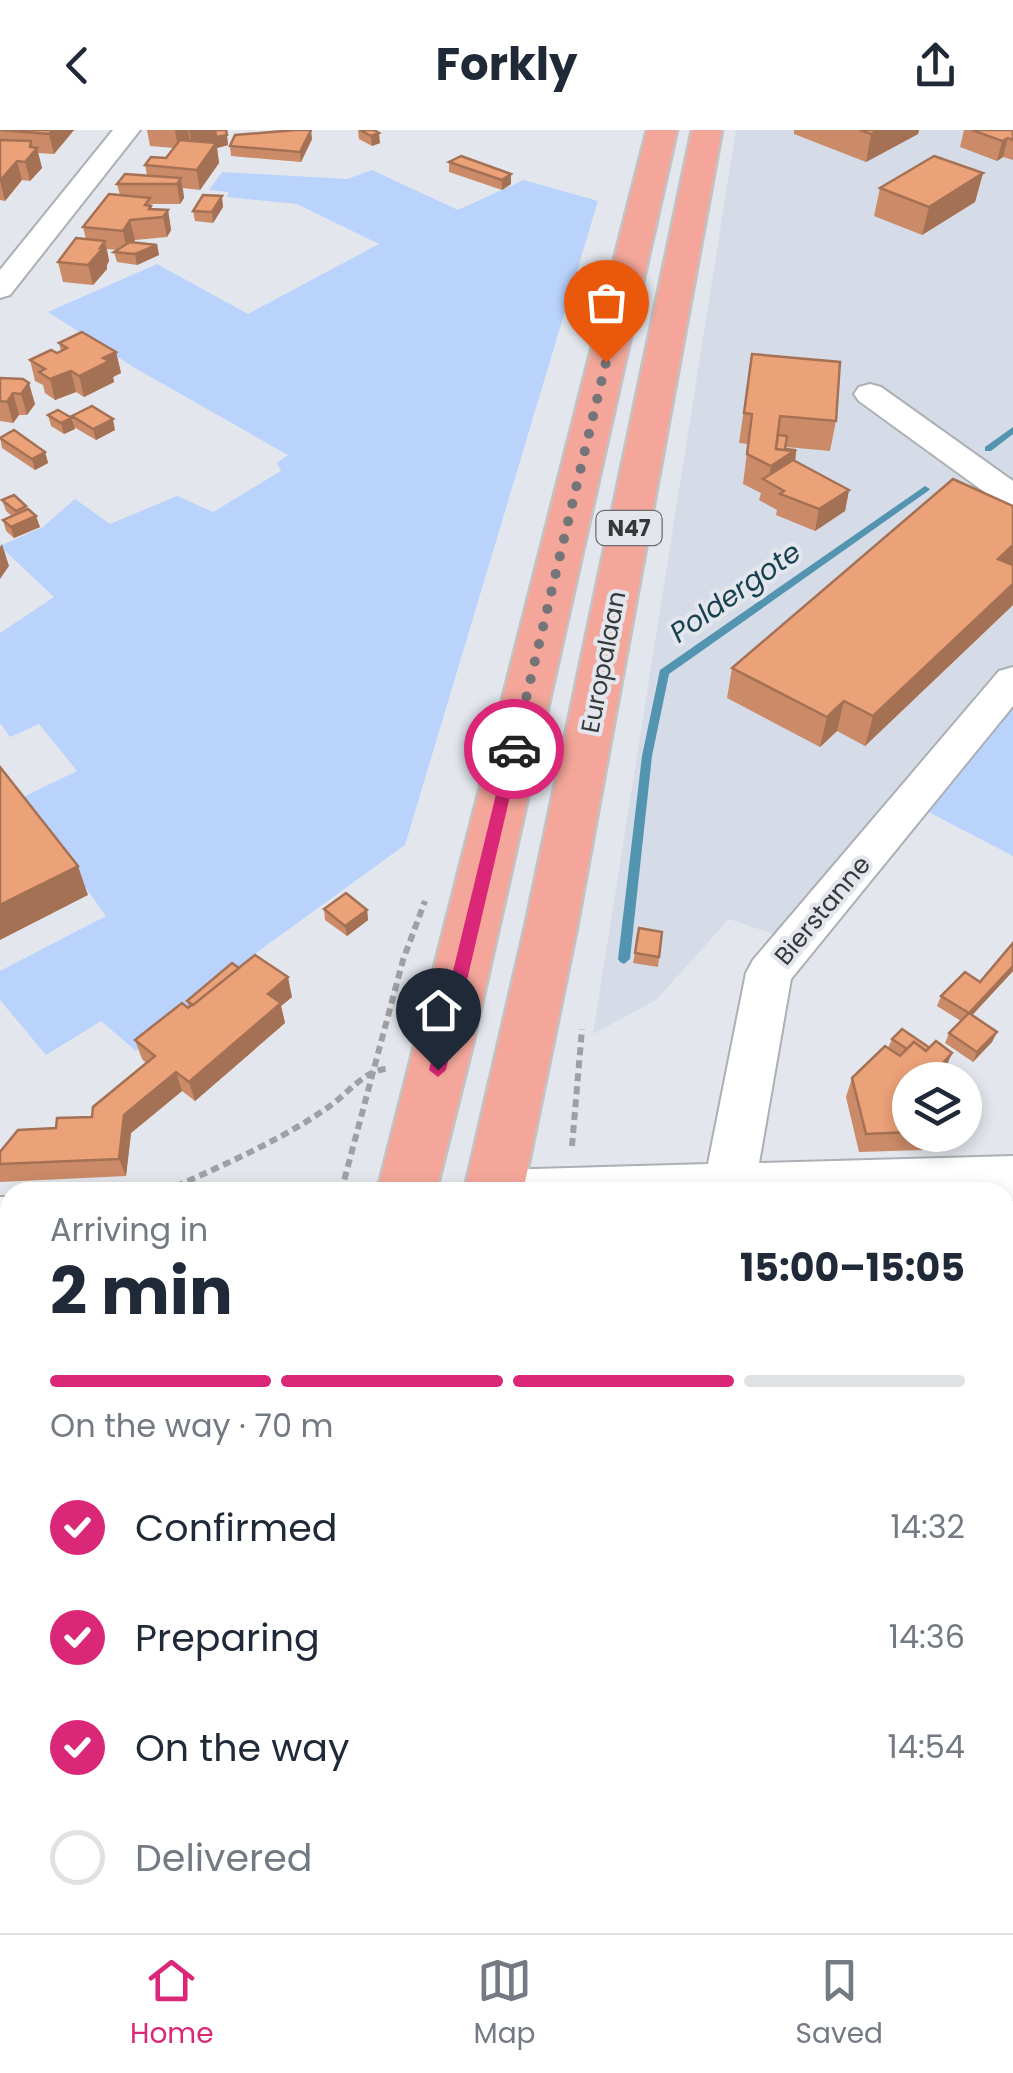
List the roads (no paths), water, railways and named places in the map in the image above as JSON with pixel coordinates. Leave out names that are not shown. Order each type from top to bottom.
[{"type":"highway","name":"N47","points":[[409,1182],[662,130]]},
{"type":"highway","name":"Europalaan","points":[[498,1182],[707,130]]},
{"type":"street","points":[[0,289],[127,130]]},
{"type":"street","points":[[870,394],[1013,496]]},
{"type":"street","name":"Bierstanne","points":[[730,1182],[769,973],[1013,680]]},
{"type":"street","points":[[851,1182],[1013,1178]]},
{"type":"waterway","name":"Poldergote","points":[[988,449],[1013,430]]},
{"type":"waterway","name":"Poldergote","points":[[624,959],[647,756],[664,672],[925,489]]}]
